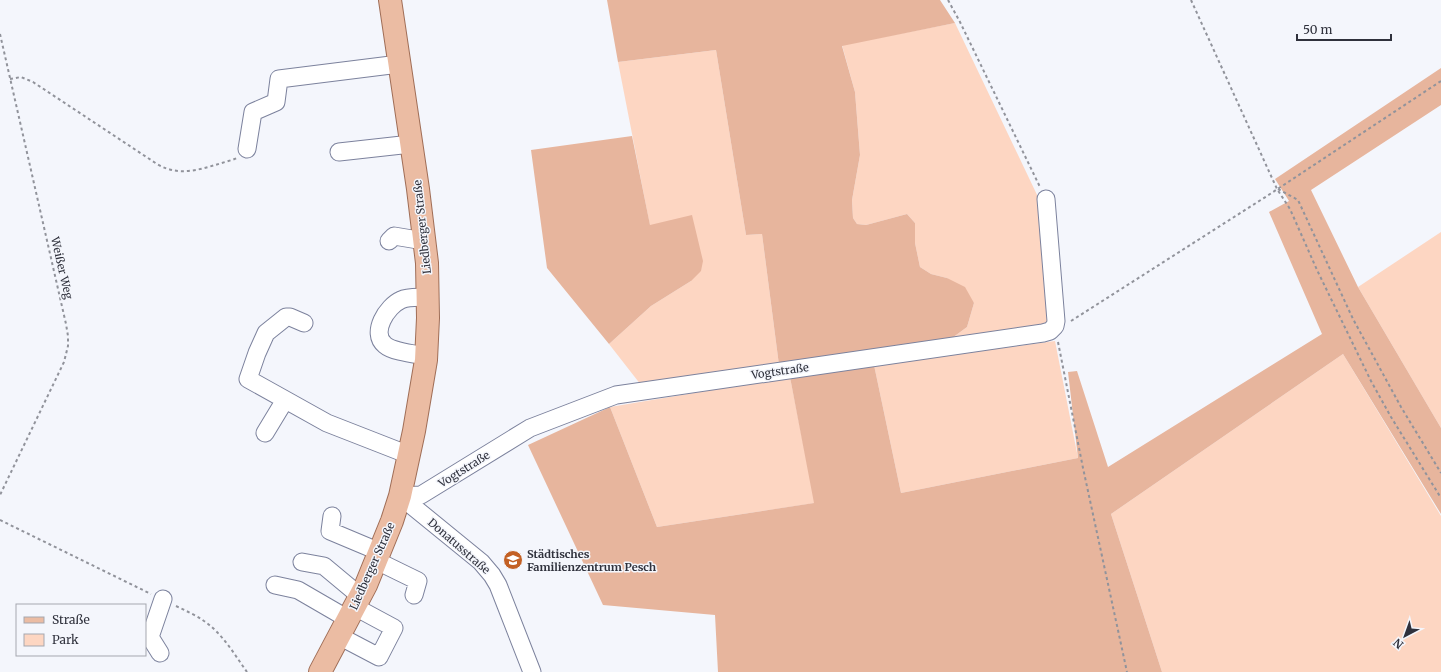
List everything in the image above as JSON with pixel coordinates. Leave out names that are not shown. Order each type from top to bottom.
[{"type":"main road","name":"Liedberger Straße","points":[[320,672],[351,615],[378,557],[392,521],[400,496],[409,455],[426,356],[428,297],[424,241],[390,0]]},
{"type":"street","points":[[247,149],[253,112],[276,102],[279,79],[399,64]]},
{"type":"street","points":[[339,152],[411,144]]},
{"type":"street","points":[[1046,200],[1056,316],[1055,326]]},
{"type":"street","points":[[389,241],[394,236],[424,241]]},
{"type":"street","points":[[426,356],[386,346],[380,340],[379,331],[383,318],[392,306],[401,300],[428,297]]},
{"type":"street","points":[[304,323],[290,317],[286,317],[266,333],[248,379],[336,428],[409,455]]},
{"type":"street","name":"Vogtstraße","points":[[400,496],[422,495],[530,428],[616,395],[1043,333],[1050,331],[1055,326]]},
{"type":"street","points":[[265,433],[285,400]]},
{"type":"street","name":"Donatusstraße","points":[[400,496],[481,562],[490,572],[500,589],[532,672]]},
{"type":"street","points":[[332,516],[330,531],[418,581],[414,595]]},
{"type":"street","points":[[302,562],[324,566],[351,615]]},
{"type":"street","points":[[276,585],[298,590],[351,615]]},
{"type":"street","points":[[160,653],[150,637],[163,600]]},
{"type":"path","points":[[948,0],[1046,200]]},
{"type":"path","points":[[1191,0],[1277,189],[1290,209],[1371,381],[1391,417],[1441,498]]},
{"type":"path","name":"Weißer Weg","points":[[0,34],[66,324],[68,341],[64,362],[0,495]]},
{"type":"path","points":[[10,79],[21,77],[33,82],[157,164],[170,170],[181,172],[191,171],[232,160],[240,156],[247,149]]},
{"type":"path","points":[[1127,672],[1055,326],[1069,322],[1277,189],[1441,81]]},
{"type":"path","points":[[1277,189],[1298,200],[1354,319],[1401,407],[1441,473]]},
{"type":"path","points":[[0,520],[195,615],[212,627],[227,643],[247,672]]},
{"type":"green space","points":[[955,23],[1039,199],[1049,325],[948,341],[967,327],[974,303],[947,278],[931,274],[920,267],[915,243],[915,223],[907,214],[866,225],[857,224],[853,218],[852,200],[860,155],[855,92],[842,45]]},
{"type":"green space","points":[[716,50],[746,235],[762,234],[779,365],[641,385],[609,344],[651,306],[691,281],[650,226],[618,62]]},
{"type":"green space","points":[[1441,232],[1441,428],[1358,287]]},
{"type":"green space","points":[[1055,341],[1078,458],[901,493],[874,365]]},
{"type":"green space","points":[[1343,354],[1441,516],[1441,672],[1162,672],[1111,514]]},
{"type":"green space","points":[[790,377],[815,503],[657,527],[610,407]]},
{"type":"shaded area","points":[[607,0],[940,0],[955,23],[842,46],[855,92],[860,155],[852,200],[853,218],[857,224],[866,225],[907,214],[915,223],[915,243],[920,267],[931,274],[947,278],[965,287],[974,303],[967,327],[948,341],[779,365],[762,234],[746,235],[716,50],[618,62]]},
{"type":"shaded area","points":[[1441,68],[1441,105],[1311,190],[1358,287],[1441,428],[1441,514],[1343,354],[1111,514],[1162,672],[718,672],[715,615],[603,605],[528,445],[610,407],[657,527],[814,503],[790,377],[874,365],[901,493],[1078,458],[1068,372],[1077,371],[1108,467],[1322,334],[1269,212],[1289,201],[1275,179]]},
{"type":"shaded area","points":[[632,136],[650,225],[692,215],[703,261],[701,271],[691,281],[651,306],[609,344],[547,268],[531,150]]},
{"type":"place","name":"Städtisches Familienzentrum Pesch","points":[[513,560]]}]
